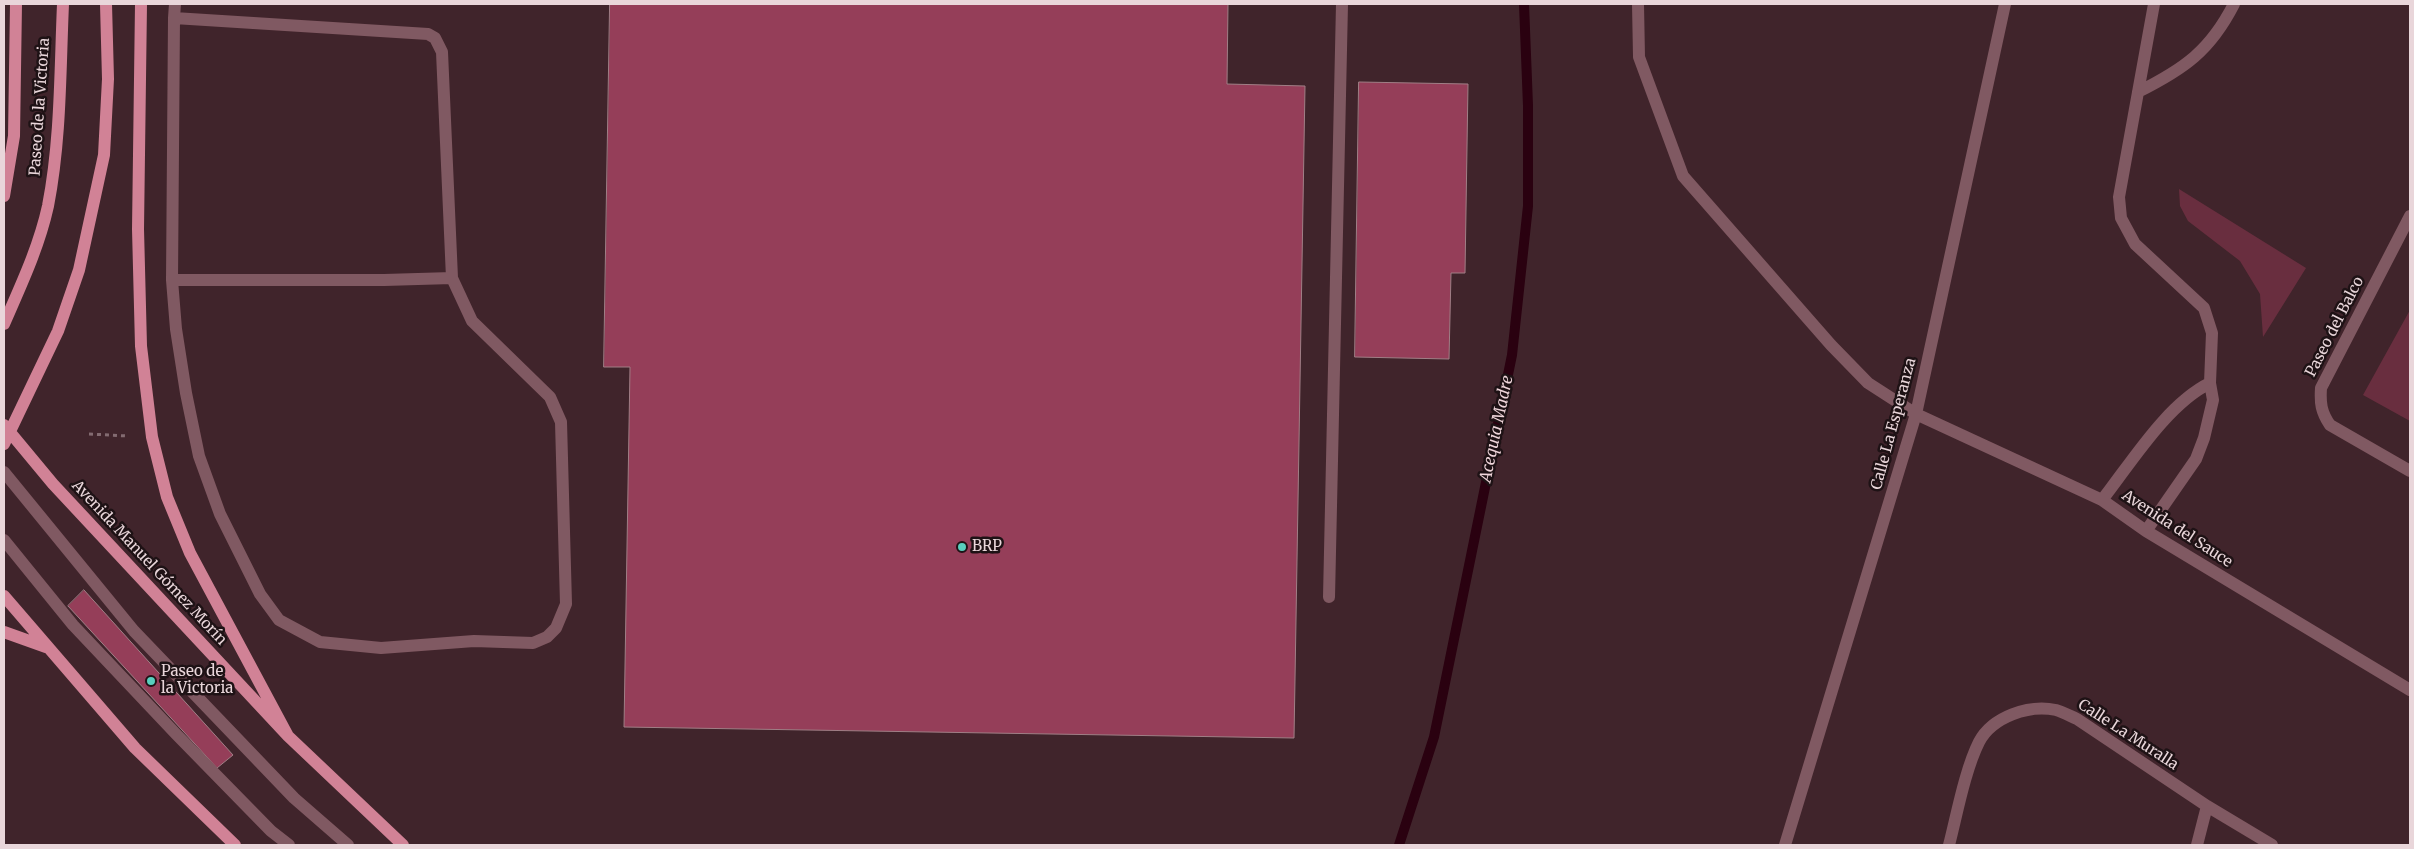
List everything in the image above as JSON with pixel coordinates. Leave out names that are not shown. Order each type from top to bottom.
[{"type":"main road","points":[[4,196],[14,136],[10,99],[16,4]]},
{"type":"main road","name":"Paseo de la Victoria","points":[[4,324],[30,264],[47,207],[57,146],[63,4]]},
{"type":"main road","points":[[4,444],[6,428],[58,331],[79,270],[104,155],[108,80],[106,4]]},
{"type":"main road","points":[[141,4],[138,229],[142,346],[152,437],[167,497],[190,552],[288,736]]},
{"type":"main road","points":[[4,147],[14,136]]},
{"type":"main road","name":"Avenida Manuel Gómez Morín","points":[[6,428],[53,484],[288,736],[402,845]]},
{"type":"main road","points":[[4,596],[135,748],[235,845]]},
{"type":"main road","points":[[4,632],[47,648]]},
{"type":"street","points":[[174,18],[428,34],[434,38],[442,52],[452,278],[472,321],[550,397],[561,422],[566,604],[556,628],[547,636],[533,644],[474,641],[381,648],[320,642],[279,620],[260,594],[220,514],[199,456],[186,393],[176,329],[172,280],[174,18],[175,4]]},
{"type":"street","points":[[1329,597],[1342,4]]},
{"type":"street","name":"Avenida del Sauce","points":[[1638,4],[1638,57],[1683,176],[1824,337],[1868,384],[1916,414],[2102,500],[2146,531],[2410,690]]},
{"type":"street","name":"Calle La Esperanza","points":[[1785,845],[1916,414],[2005,4]]},
{"type":"street","points":[[2146,531],[2196,459],[2204,438],[2213,400],[2210,384],[2212,333],[2204,308],[2135,244],[2121,218],[2119,197],[2154,4]]},
{"type":"street","points":[[2138,92],[2172,75],[2186,65],[2225,21],[2234,4]]},
{"type":"street","name":"Paseo del Balco","points":[[2410,216],[2321,388],[2320,401],[2323,415],[2330,425],[2410,471]]},
{"type":"street","points":[[172,280],[384,280],[452,278]]},
{"type":"street","points":[[2102,500],[2173,411],[2193,392],[2210,384]]},
{"type":"street","points":[[4,472],[134,631],[288,792],[348,845]]},
{"type":"street","points":[[4,540],[73,625],[176,734],[271,830],[289,845]]},
{"type":"street","name":"Calle La Muralla","points":[[1949,845],[1971,764],[1980,741],[1997,722],[2025,710],[2055,710],[2077,719],[2207,806],[2272,845]]},
{"type":"street","points":[[2197,845],[2207,806]]},
{"type":"path","points":[[89,434],[152,437]]},
{"type":"shaded area","points":[[2179,189],[2306,268],[2263,337],[2260,294],[2240,261],[2188,221],[2180,206]]},
{"type":"shaded area","points":[[2410,310],[2410,421],[2363,395]]},
{"type":"building","name":"BRP","points":[[610,4],[1228,4],[1227,84],[1305,86],[1294,738],[624,727],[630,367],[604,367]]},
{"type":"building","points":[[1359,82],[1468,84],[1465,273],[1451,273],[1449,359],[1355,357]]},
{"type":"building","name":"Paseo de la Victoria","points":[[84,590],[233,755],[217,768],[68,606]]},
{"type":"waterway","name":"Acequia Madre","points":[[1399,845],[1434,737],[1512,355],[1528,206],[1528,106],[1524,4]]},
{"type":"place","name":"BRP","points":[[962,547]]},
{"type":"place","name":"Paseo de la Victoria","points":[[151,681]]}]
